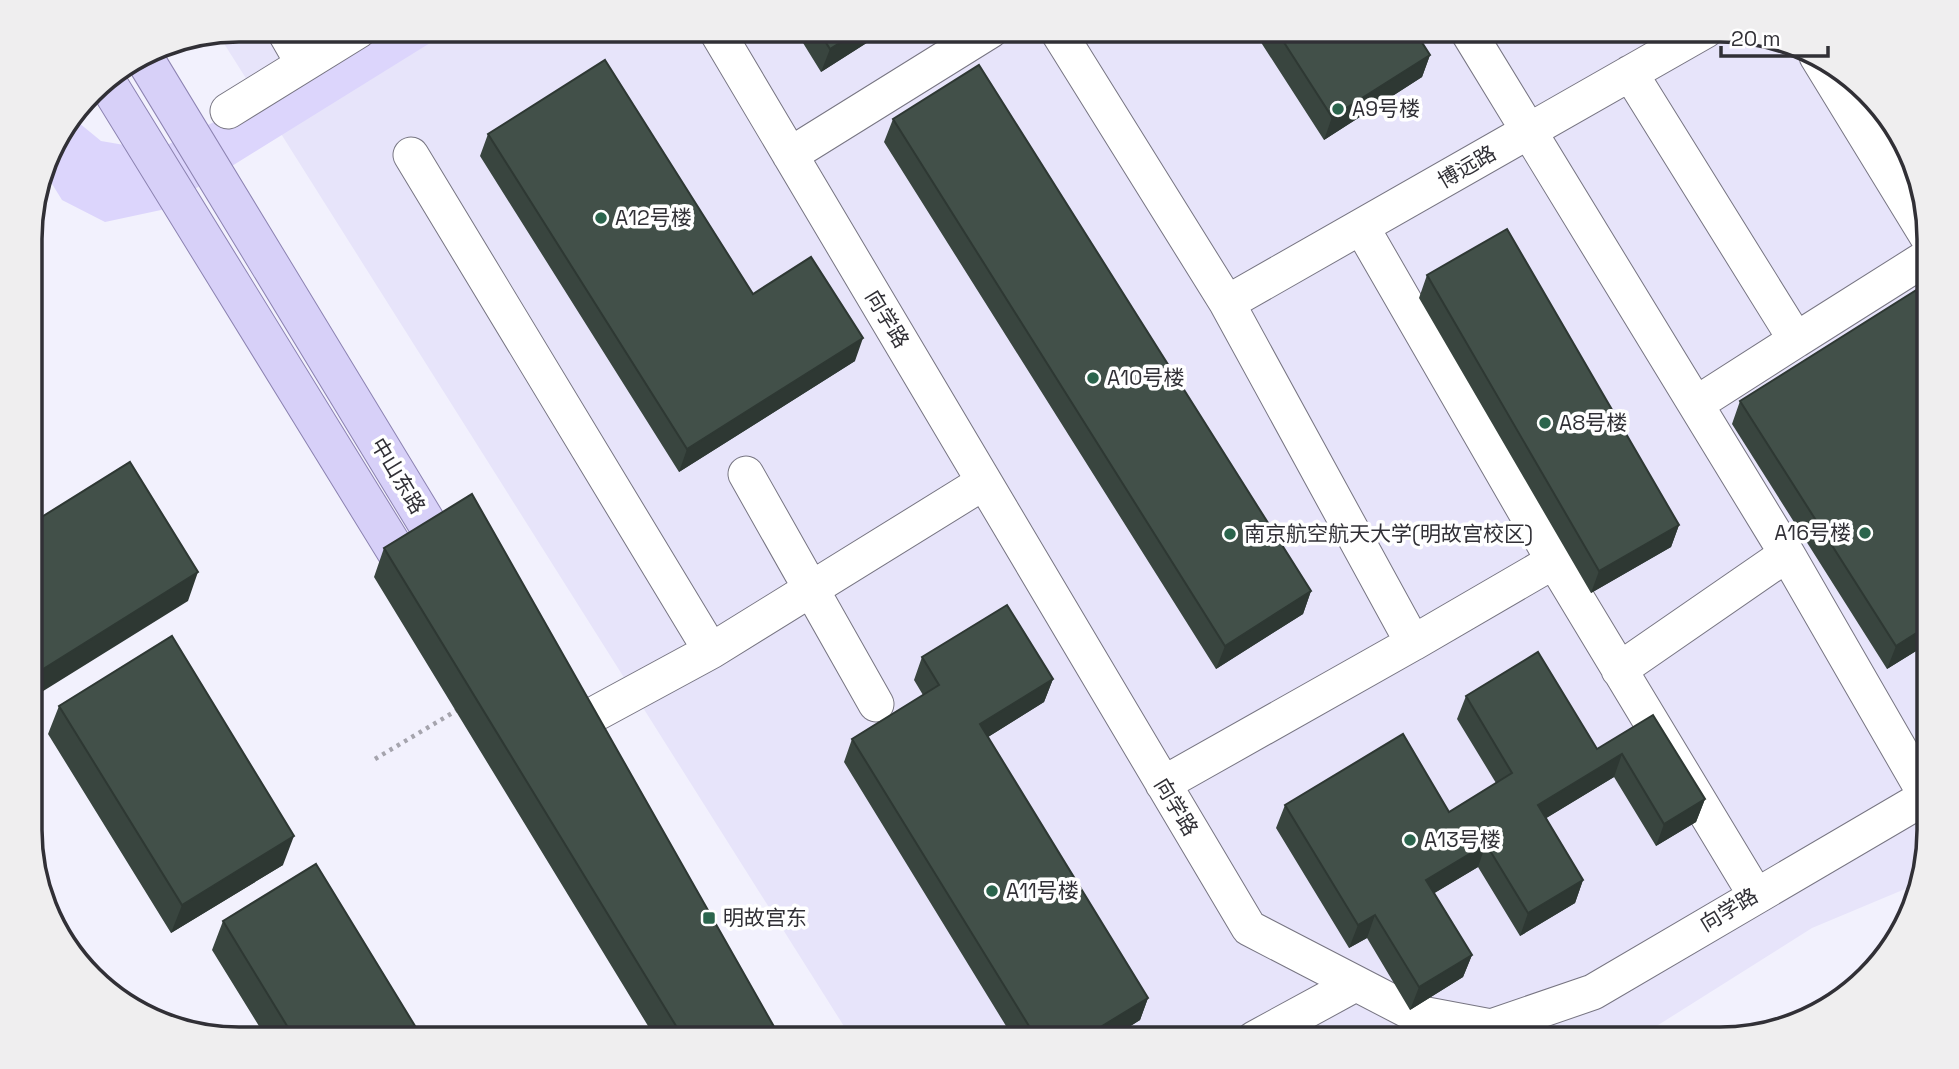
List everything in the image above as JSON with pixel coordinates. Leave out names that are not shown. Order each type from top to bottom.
[{"type":"main road","name":"中山东路","points":[[148,64],[470,594]]},
{"type":"main road","name":"中山东路","points":[[111,89],[440,622]]},
{"type":"main road","points":[[534,700],[577,770]]},
{"type":"lane","points":[[291,42],[303,63]]},
{"type":"lane","points":[[228,111],[339,42]]},
{"type":"lane","name":"向学路","points":[[723,42],[1249,928],[1411,1012],[1492,1027],[1593,992],[1755,894],[1917,802]]},
{"type":"lane","points":[[790,155],[972,42]]},
{"type":"lane","points":[[1064,42],[1227,303],[1413,643]]},
{"type":"lane","points":[[1475,42],[1787,554],[1917,777]]},
{"type":"lane","name":"博远路","points":[[1227,303],[1685,42]]},
{"type":"lane","points":[[1630,73],[1796,340]]},
{"type":"lane","points":[[1828,75],[1915,217]]},
{"type":"lane","points":[[411,155],[711,651]]},
{"type":"lane","points":[[1362,228],[1554,561],[1755,894]]},
{"type":"lane","points":[[1696,404],[1917,264]]},
{"type":"lane","points":[[747,474],[876,704]]},
{"type":"lane","points":[[556,735],[711,651],[984,482]]},
{"type":"lane","points":[[1619,670],[1787,554]]},
{"type":"lane","points":[[1163,784],[1554,561]]},
{"type":"lane","points":[[1276,1027],[1355,984]]},
{"type":"path","points":[[375,759],[462,707]]},
{"type":"shaded area","points":[[348,42],[432,42],[161,210],[105,222],[62,200],[51,182],[62,152],[80,124],[101,141],[136,147],[167,145],[261,99]]},
{"type":"shaded area","name":"南京航空航天大学(明故宫校区)","points":[[1720,42],[1771,49],[1807,62],[1829,75],[1859,100],[1891,141],[1902,164],[1915,213],[1917,239],[1917,830],[1908,888],[1812,928],[1655,1027],[844,1027],[224,43]]},
{"type":"building","points":[[826,42],[841,42],[830,49]]},
{"type":"building","points":[[1284,42],[1422,42],[1430,55],[1332,117]]},
{"type":"building","name":"A12号楼","points":[[605,60],[753,294],[811,257],[863,338],[687,449],[488,134]]},
{"type":"building","name":"A10号楼","points":[[979,65],[1311,591],[1225,646],[893,119]]},
{"type":"building","name":"A8号楼","points":[[1507,229],[1679,525],[1599,571],[1427,275]]},
{"type":"building","name":"A16号楼","points":[[1917,290],[1917,633],[1896,646],[1740,401]]},
{"type":"building","points":[[130,462],[198,572],[42,670],[42,517]]},
{"type":"building","points":[[472,494],[774,1027],[677,1027],[384,548]]},
{"type":"building","name":"A11号楼","points":[[1007,605],[1053,679],[980,724],[1148,998],[1101,1027],[1030,1027],[852,739],[939,685],[922,657]]},
{"type":"building","points":[[172,636],[294,836],[182,905],[59,706]]},
{"type":"building","name":"A13号楼","points":[[1538,652],[1597,749],[1653,715],[1705,799],[1664,824],[1622,754],[1538,805],[1583,880],[1528,913],[1486,844],[1426,880],[1472,955],[1419,987],[1375,915],[1358,925],[1285,805],[1403,734],[1449,812],[1512,773],[1466,696]]},
{"type":"building","points":[[316,864],[416,1027],[288,1027],[223,921]]},
{"type":"place","name":"A9号楼","points":[[1338,109]]},
{"type":"place","name":"A12号楼","points":[[601,218]]},
{"type":"place","name":"A10号楼","points":[[1093,378]]},
{"type":"place","name":"A8号楼","points":[[1545,423]]},
{"type":"place","name":"A16号楼","points":[[1865,533]]},
{"type":"place","name":"南京航空航天大学(明故宫校区)","points":[[1230,534]]},
{"type":"place","name":"A13号楼","points":[[1410,840]]},
{"type":"place","name":"A11号楼","points":[[992,891]]},
{"type":"place","name":"明故宫东","points":[[709,918]]}]
